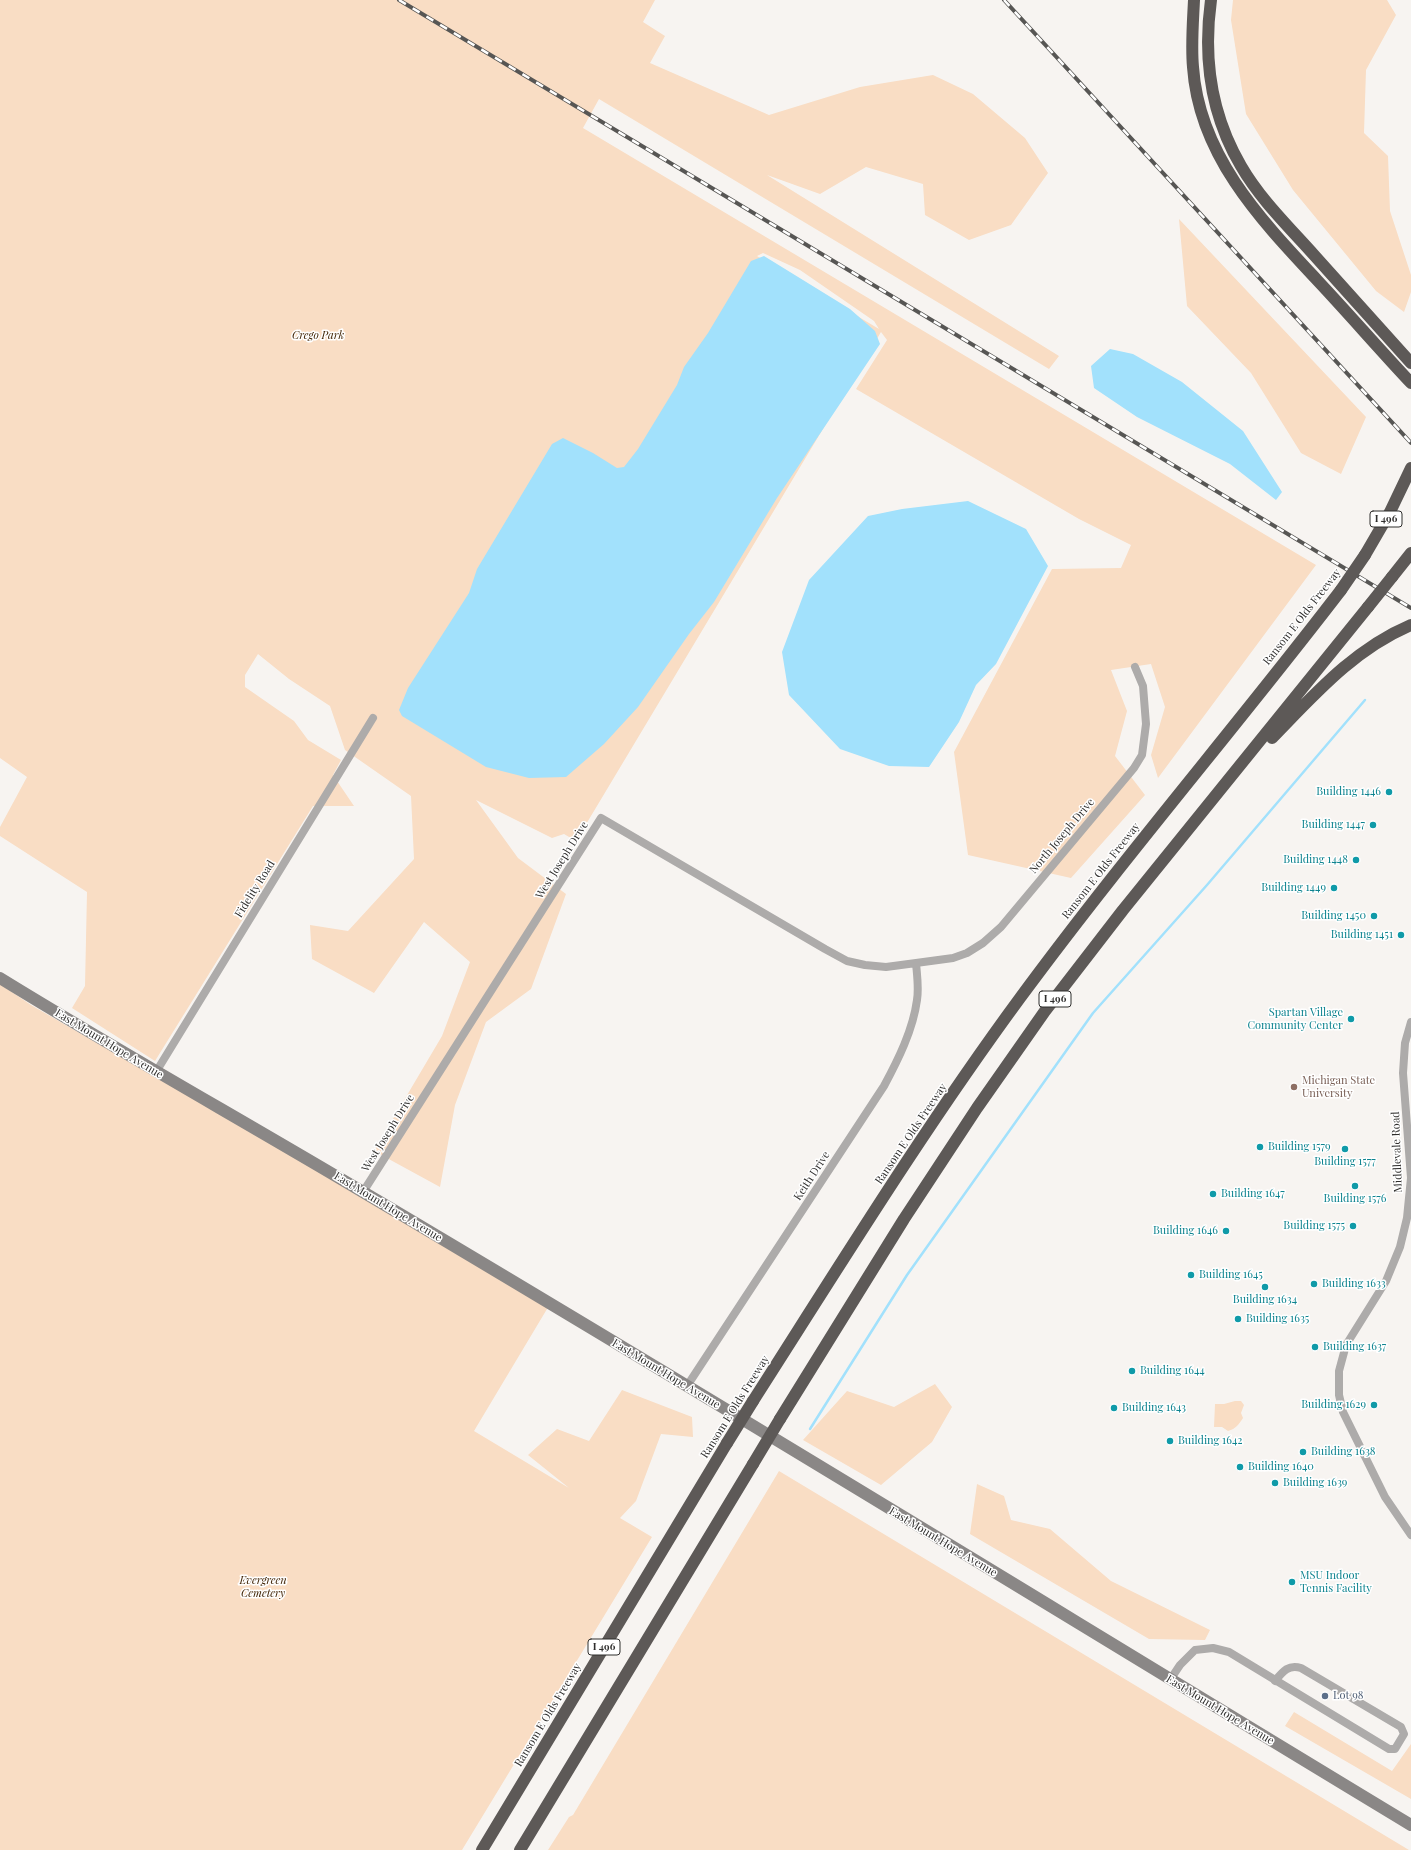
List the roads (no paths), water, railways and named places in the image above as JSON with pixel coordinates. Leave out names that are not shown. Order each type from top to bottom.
[{"type":"highway","points":[[1194,0],[1192,34],[1193,67],[1203,116],[1212,141],[1231,177],[1249,203],[1279,238],[1411,383]]},
{"type":"highway","points":[[1192,34],[1197,0]]},
{"type":"highway","points":[[1211,0],[1207,38],[1210,83],[1215,105],[1223,128],[1241,166],[1275,210],[1411,363]]},
{"type":"highway","name":"Ransom E Olds Freeway","points":[[482,1850],[727,1443],[910,1157],[1018,1000],[1085,911],[1341,590],[1365,555],[1390,512],[1411,468]]},
{"type":"highway","name":"I 496","points":[[520,1850],[780,1419],[904,1219],[1006,1067],[1078,968],[1411,553]]},
{"type":"highway","points":[[1226,783],[1342,668],[1364,650],[1406,627]]},
{"type":"street","name":"North Joseph Drive","points":[[916,963],[953,958],[967,953],[983,943],[1001,927],[1134,768],[1142,755],[1146,724],[1143,686],[1135,667]]},
{"type":"street","name":"Fidelity Road","points":[[156,1072],[373,718]]},
{"type":"street","name":"West Joseph Drive","points":[[363,1192],[601,818],[825,949],[847,960],[865,965],[886,967],[916,963]]},
{"type":"street","name":"Keith Drive","points":[[687,1386],[884,1086],[902,1049],[917,1000],[916,963]]},
{"type":"street","name":"East Mount Hope Avenue","points":[[0,978],[156,1072],[363,1192],[687,1386],[1411,1825]]},
{"type":"street","name":"Middlevale Road","points":[[1411,1022],[1405,1043],[1404,1073],[1411,1178],[1407,1218],[1400,1247],[1386,1281],[1346,1345],[1339,1371],[1339,1395],[1343,1412],[1385,1497],[1411,1534]]},
{"type":"street","points":[[1170,1680],[1180,1665],[1194,1650],[1213,1648],[1229,1652],[1275,1681],[1389,1749],[1395,1749],[1404,1734],[1401,1727],[1301,1668],[1295,1666],[1288,1667],[1275,1681]]},
{"type":"water","points":[[764,256],[850,309],[875,331],[880,344],[777,498],[714,602],[689,634],[638,707],[604,744],[566,777],[529,778],[486,767],[402,716],[399,710],[408,688],[469,593],[477,569],[552,444],[563,438],[593,453],[617,468],[624,467],[638,449],[677,385],[684,367],[708,333],[751,261]]},
{"type":"water","points":[[1110,349],[1133,354],[1182,382],[1243,431],[1282,492],[1276,500],[1230,464],[1137,417],[1094,388],[1091,366]]},
{"type":"water","points":[[968,501],[1026,529],[1048,566],[996,664],[976,685],[959,722],[929,767],[889,766],[840,749],[789,695],[782,652],[809,580],[868,516],[902,509]]},
{"type":"waterway","points":[[810,1429],[907,1275],[1093,1013],[1207,885],[1365,700]]},
{"type":"railway","points":[[399,0],[1411,608]]},
{"type":"railway","points":[[1004,0],[1411,443]]},
{"type":"place","name":"Building 1446","points":[[1389,792]]},
{"type":"place","name":"Building 1447","points":[[1373,825]]},
{"type":"place","name":"Building 1448","points":[[1356,860]]},
{"type":"place","name":"Building 1449","points":[[1334,888]]},
{"type":"place","name":"Building 1450","points":[[1374,916]]},
{"type":"place","name":"Building 1451","points":[[1401,935]]},
{"type":"place","name":"Spartan Village Community Center","points":[[1351,1019]]},
{"type":"place","name":"Michigan State University","points":[[1294,1087]]},
{"type":"place","name":"Building 1579","points":[[1260,1147]]},
{"type":"place","name":"Building 1577","points":[[1345,1149]]},
{"type":"place","name":"Building 1576","points":[[1355,1186]]},
{"type":"place","name":"Building 1647","points":[[1213,1194]]},
{"type":"place","name":"Building 1575","points":[[1353,1226]]},
{"type":"place","name":"Building 1646","points":[[1226,1231]]},
{"type":"place","name":"Building 1645","points":[[1191,1275]]},
{"type":"place","name":"Building 1633","points":[[1314,1284]]},
{"type":"place","name":"Building 1634","points":[[1265,1287]]},
{"type":"place","name":"Building 1635","points":[[1238,1319]]},
{"type":"place","name":"Building 1637","points":[[1315,1347]]},
{"type":"place","name":"Building 1644","points":[[1132,1371]]},
{"type":"place","name":"Building 1629","points":[[1374,1405]]},
{"type":"place","name":"Building 1643","points":[[1114,1408]]},
{"type":"place","name":"Building 1642","points":[[1170,1441]]},
{"type":"place","name":"Building 1638","points":[[1303,1452]]},
{"type":"place","name":"Building 1640","points":[[1240,1467]]},
{"type":"place","name":"Building 1639","points":[[1275,1483]]},
{"type":"place","name":"MSU Indoor Tennis Facility","points":[[1292,1582]]},
{"type":"place","name":"Lot 98","points":[[1325,1696]]},
{"type":"park label","name":"Crego Park","points":[[318,336]]},
{"type":"park label","name":"Evergreen Cemetery","points":[[263,1587]]}]
